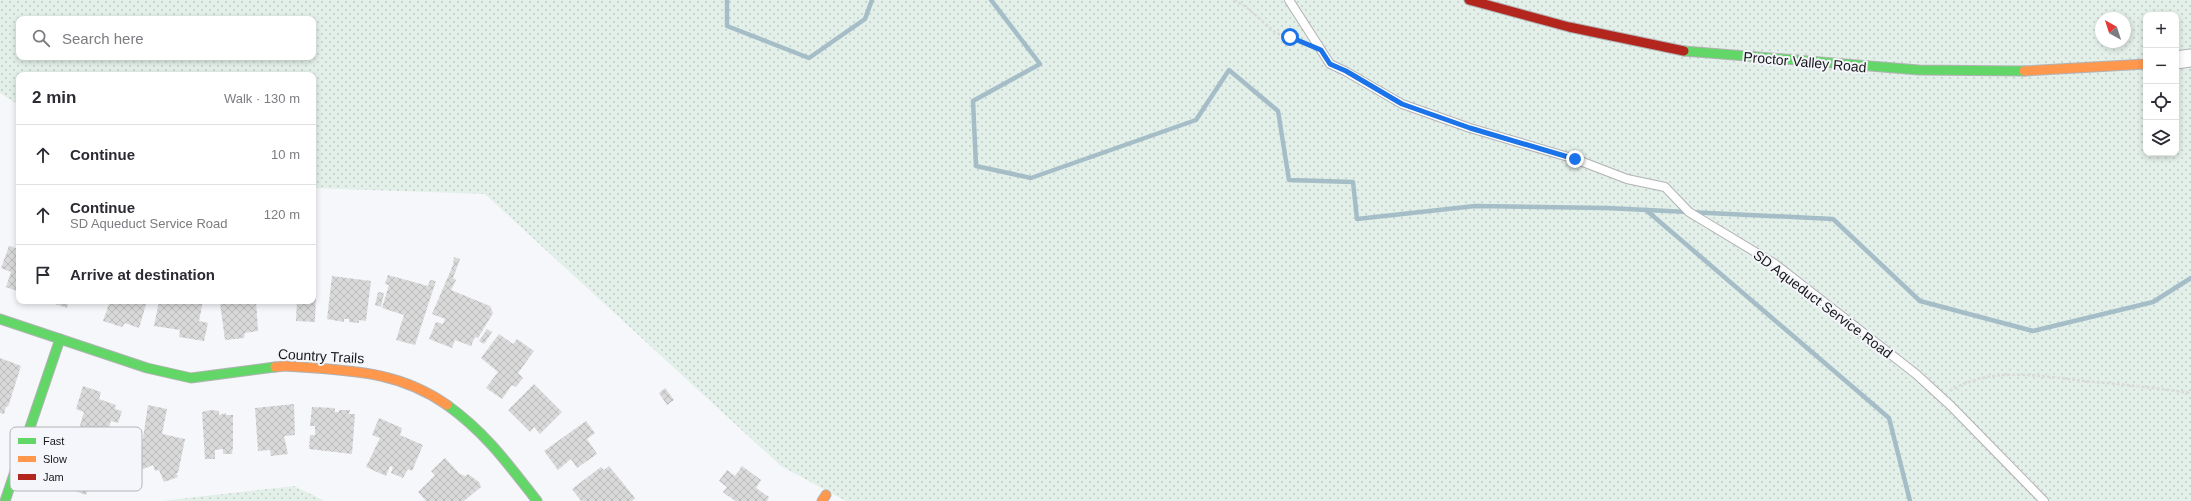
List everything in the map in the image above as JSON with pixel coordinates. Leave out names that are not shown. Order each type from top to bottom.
[{"type":"street","name":"Proctor Valley Road","points":[[1469,0],[1569,27],[1690,52],[1779,60],[1927,70],[2033,71],[2143,64]]},
{"type":"street","points":[[2179,60],[2191,58]]},
{"type":"street","name":"Country Trails","points":[[0,319],[147,368],[191,378],[286,366],[366,373],[418,386],[443,400],[470,421],[493,444],[537,501]]},
{"type":"street","points":[[30,427],[60,339]]},
{"type":"street","points":[[5,501],[10,486]]},
{"type":"lane","name":"SD Aqueduct Service Road","points":[[1289,0],[1330,64],[1346,71],[1402,104],[1470,128],[1575,159],[1627,179],[1665,187],[1689,212],[1775,264],[1916,374],[1941,397],[2044,501]]},
{"type":"path","points":[[1234,0],[1245,6],[1276,33],[1321,50]]},
{"type":"path","points":[[1941,397],[1959,386],[1973,380],[1990,376],[2024,374],[2191,393]]},
{"type":"shaded area","points":[[0,0],[2191,0],[2191,501],[846,501],[781,466],[485,194],[316,188],[316,72],[16,72],[16,103],[0,93]]},
{"type":"shaded area","points":[[294,486],[325,501],[161,501]]},
{"type":"building","points":[[9,246],[16,248],[16,291],[6,287],[11,272],[1,268]]},
{"type":"building","points":[[454,257],[460,259],[453,278],[456,280],[451,290],[490,306],[493,313],[478,338],[475,337],[471,346],[455,340],[452,348],[429,339],[436,322],[443,324],[445,319],[432,314],[453,265]]},
{"type":"building","points":[[388,275],[428,286],[430,280],[436,281],[415,345],[396,340],[404,315],[382,308],[389,285],[385,284]]},
{"type":"building","points":[[332,276],[371,281],[366,321],[359,320],[359,323],[349,322],[349,319],[344,319],[344,322],[327,319]]},
{"type":"building","points":[[378,292],[384,293],[381,307],[375,305]]},
{"type":"building","points":[[55,304],[68,304],[67,308]]},
{"type":"building","points":[[109,304],[146,304],[139,328],[125,323],[122,327],[103,321]]},
{"type":"building","points":[[158,304],[202,304],[199,321],[208,323],[204,341],[179,337],[180,330],[154,326]]},
{"type":"building","points":[[220,304],[256,304],[258,331],[245,333],[244,338],[225,340]]},
{"type":"building","points":[[297,304],[316,304],[315,322],[296,321]]},
{"type":"building","points":[[487,329],[492,332],[484,344],[479,341]]},
{"type":"building","points":[[499,334],[513,344],[517,339],[534,351],[518,373],[523,378],[516,387],[512,385],[502,399],[486,388],[498,372],[481,358]]},
{"type":"building","points":[[0,358],[21,366],[8,407],[6,406],[4,414],[0,413]]},
{"type":"building","points":[[534,384],[562,412],[540,434],[534,427],[530,432],[508,410]]},
{"type":"building","points":[[83,386],[101,392],[99,399],[116,405],[115,409],[122,411],[118,423],[111,421],[109,427],[80,427],[84,412],[76,409]]},
{"type":"building","points":[[665,388],[674,400],[667,405],[659,393]]},
{"type":"building","points":[[294,404],[295,435],[284,436],[288,454],[271,456],[270,450],[258,451],[255,408]]},
{"type":"building","points":[[148,405],[167,409],[162,434],[185,439],[178,473],[176,473],[178,477],[164,482],[159,470],[155,471],[153,465],[142,470],[142,445]]},
{"type":"building","points":[[312,407],[335,408],[335,412],[339,412],[339,410],[350,410],[349,414],[355,414],[352,454],[309,449],[310,435],[315,435],[315,426],[310,426]]},
{"type":"building","points":[[211,410],[219,411],[219,415],[226,413],[226,415],[233,415],[233,446],[232,454],[223,454],[223,449],[215,450],[215,459],[205,459],[202,412]]},
{"type":"building","points":[[379,418],[402,428],[400,435],[423,445],[412,471],[408,469],[403,478],[391,473],[393,467],[390,466],[386,476],[366,467],[380,438],[372,435]]},
{"type":"building","points":[[586,421],[595,433],[587,439],[597,454],[577,468],[571,459],[558,470],[544,451]]},
{"type":"building","points":[[445,458],[460,474],[465,476],[468,474],[479,482],[481,487],[464,501],[426,501],[418,492],[435,475],[431,471]]},
{"type":"building","points":[[609,466],[635,498],[632,501],[581,501],[572,489],[601,467],[604,470]]},
{"type":"building","points":[[742,466],[761,480],[756,488],[769,497],[767,501],[735,501],[723,492],[727,487],[719,481],[727,470],[735,476]]},
{"type":"building","points":[[75,491],[87,491],[86,495]]},
{"type":"waterway","points":[[727,0],[727,26],[809,58],[865,19],[872,0]]},
{"type":"waterway","points":[[991,0],[1040,64],[973,101],[976,166],[1031,178],[1196,120],[1229,70],[1278,111],[1289,180],[1353,182],[1357,219],[1475,206],[1606,208],[1833,219],[1920,301],[2033,331],[2153,302],[2191,278]]},
{"type":"waterway","points":[[1646,210],[1889,418],[1910,501]]},
{"type":"traffic: fast","points":[[1684,51],[1919,70],[2024,71]]},
{"type":"traffic: fast","points":[[0,319],[147,368],[191,378],[275,367]]},
{"type":"traffic: fast","points":[[30,427],[60,339]]},
{"type":"traffic: fast","points":[[447,405],[485,438],[537,501]]},
{"type":"traffic: fast","points":[[5,501],[10,486]]},
{"type":"traffic: slow","points":[[2024,71],[2143,64]]},
{"type":"traffic: slow","points":[[275,367],[286,366],[350,371],[389,378],[409,384],[428,393],[447,405]]},
{"type":"traffic: slow","points":[[822,501],[826,495]]},
{"type":"traffic: jam","points":[[1469,0],[1569,27],[1684,51]]},
{"type":"route","points":[[1290,37],[1321,50],[1330,64],[1366,82],[1402,104],[1470,128],[1575,159]]}]
